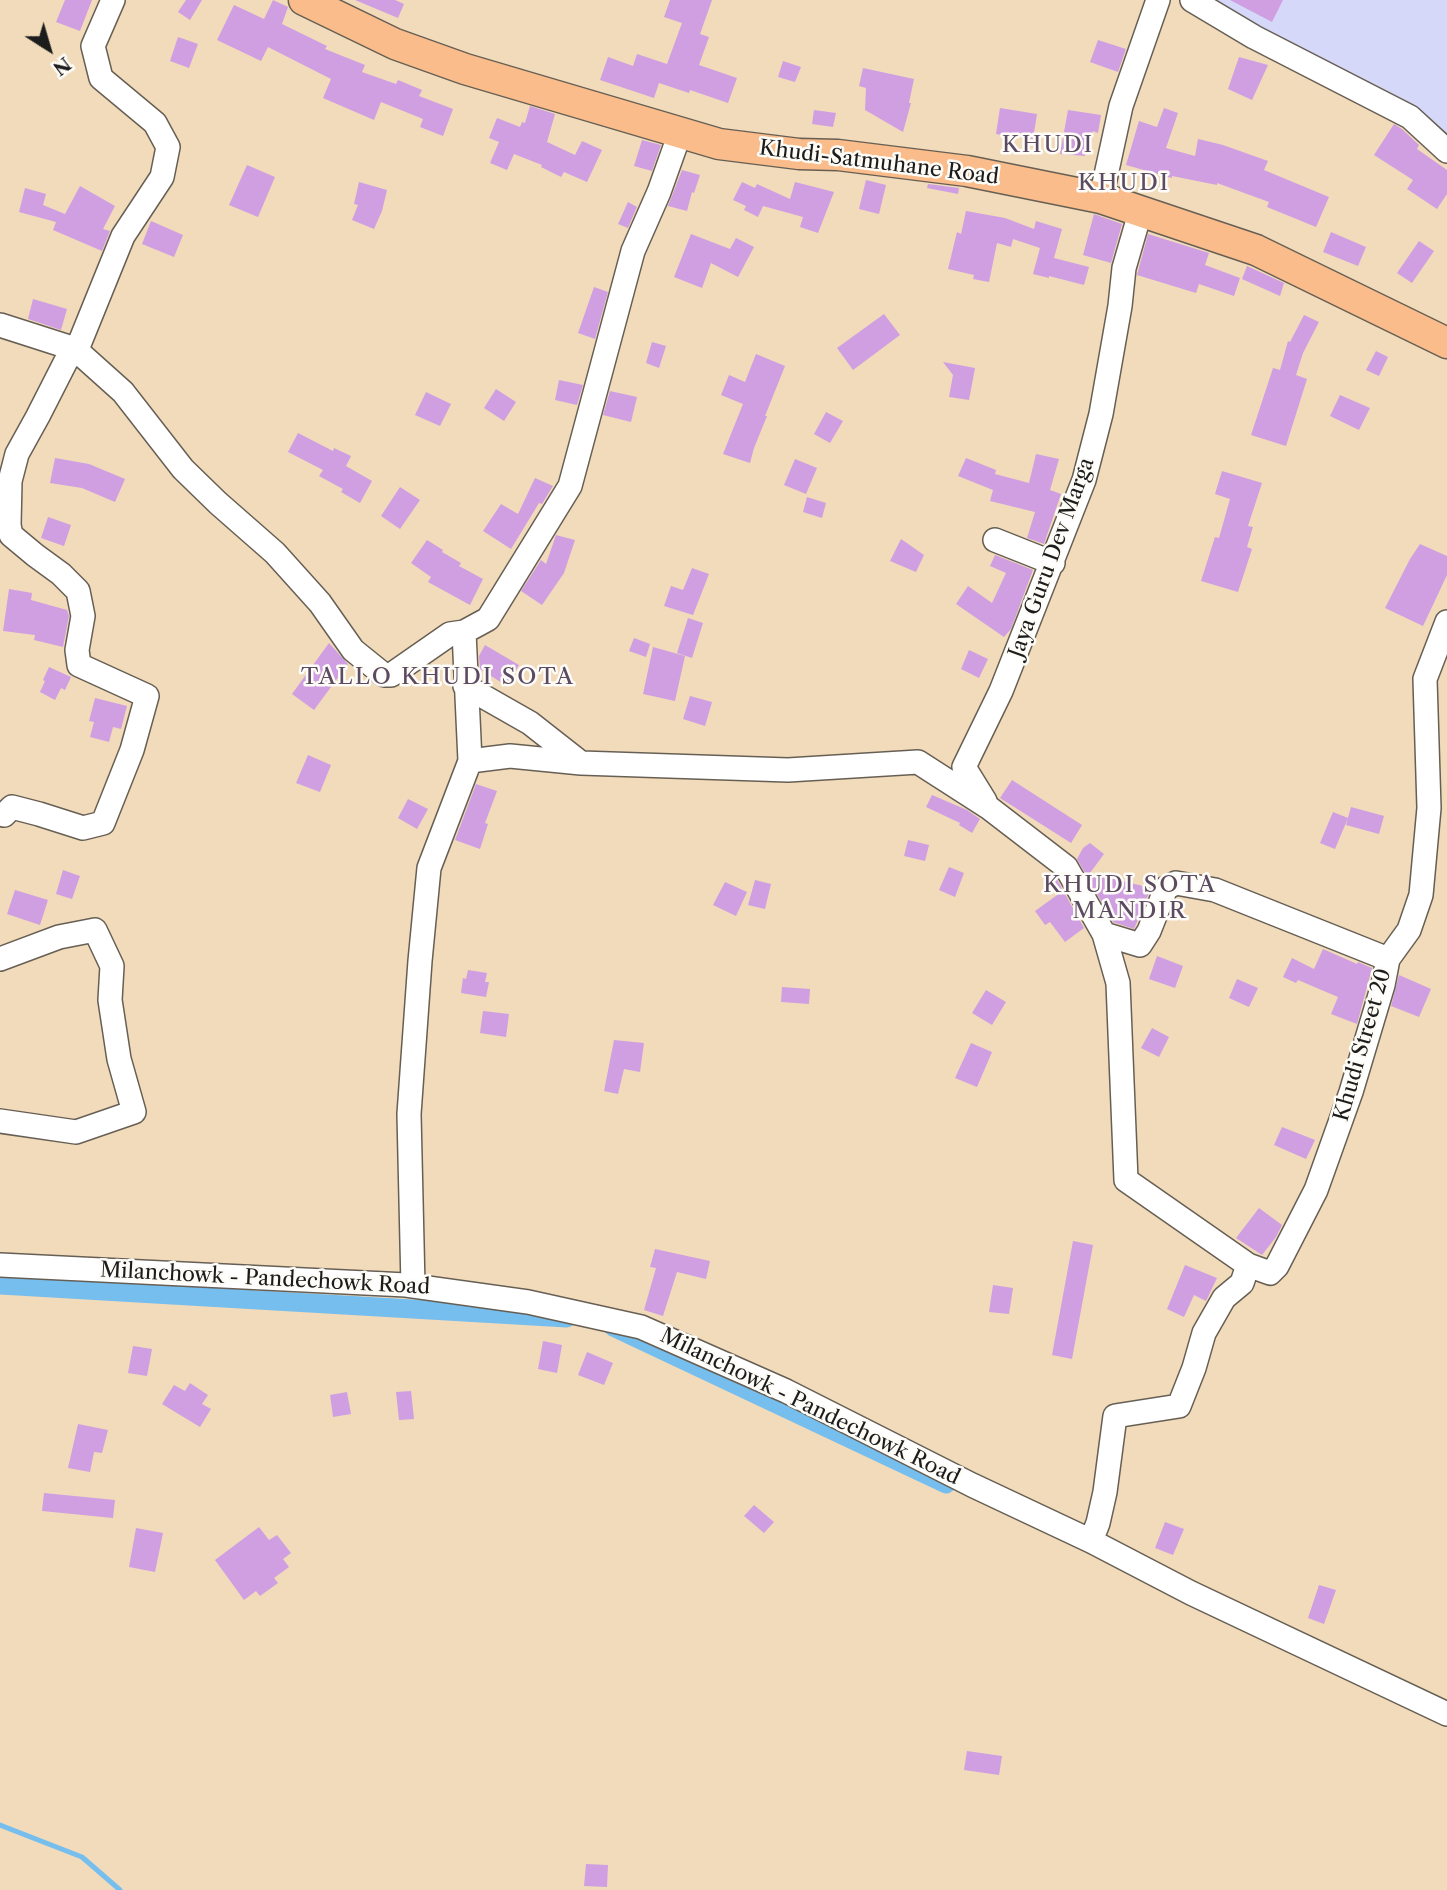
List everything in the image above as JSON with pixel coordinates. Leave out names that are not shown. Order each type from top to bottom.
[{"type":"main road","name":"Khudi-Satmuhane Road","points":[[304,0],[396,44],[466,69],[719,144],[967,171],[1101,198],[1256,250],[1447,343]]},
{"type":"street","points":[[1,816],[12,807],[83,828],[103,823],[132,750],[147,696],[79,666],[77,650],[83,617],[78,591],[11,534],[9,525],[10,481],[17,454],[66,361],[79,342],[123,236],[162,177],[168,147],[155,122],[101,78],[93,46],[113,0]]},
{"type":"street","points":[[1101,198],[1121,106],[1158,0]]},
{"type":"street","points":[[1192,0],[1254,37],[1410,117],[1447,151]]},
{"type":"street","points":[[0,325],[75,349],[123,392],[183,469],[275,554],[320,603],[353,650],[384,675],[391,675],[450,634],[464,632],[488,619],[570,486],[633,251],[659,192],[680,133]]},
{"type":"street","name":"Jaya Guru Dev Marga","points":[[964,767],[1002,691],[1084,480],[1101,414],[1124,268],[1140,212]]},
{"type":"street","points":[[995,540],[1053,563]]},
{"type":"street","name":"Khudi Street 20","points":[[1245,1274],[1270,1273],[1277,1266],[1316,1190],[1351,1092],[1383,985],[1388,959],[1409,930],[1421,895],[1429,808],[1425,680],[1447,622]]},
{"type":"street","points":[[413,1286],[409,1114],[429,868],[470,761],[464,632]]},
{"type":"street","points":[[465,686],[530,723],[581,763]]},
{"type":"street","points":[[470,761],[510,756],[581,763],[788,770],[918,762],[989,807],[1066,867],[1104,934],[1118,983],[1126,1180],[1245,1274],[1224,1297],[1204,1333],[1179,1406],[1115,1416],[1105,1492],[1091,1541]]},
{"type":"street","points":[[934,772],[964,767],[989,807]]},
{"type":"street","points":[[1118,983],[1149,931],[1166,888],[1176,883],[1215,890],[1388,959]]},
{"type":"street","points":[[0,959],[59,937],[95,930],[112,966],[110,1000],[119,1059],[134,1112],[76,1132],[0,1121]]},
{"type":"street","points":[[1104,934],[1140,945]]},
{"type":"street","name":"Milanchowk - Pandechowk Road","points":[[0,1265],[413,1286],[528,1302],[641,1327],[786,1391],[1192,1593],[1447,1714]]},
{"type":"shaded area","points":[[1215,0],[1447,0],[1447,143],[1407,102],[1279,40]]},
{"type":"building","points":[[65,0],[92,0],[80,31],[56,22]]},
{"type":"building","points":[[186,0],[202,0],[190,20],[178,12]]},
{"type":"building","points":[[273,0],[288,7],[282,24],[327,46],[325,49],[365,65],[362,72],[396,84],[398,80],[422,90],[419,96],[453,109],[443,136],[420,127],[423,119],[381,102],[374,120],[323,98],[331,79],[268,47],[261,61],[217,40],[234,5],[264,19]]},
{"type":"building","points":[[355,0],[395,0],[404,4],[398,18]]},
{"type":"building","points":[[670,0],[712,0],[700,34],[709,37],[699,65],[737,78],[728,103],[659,83],[654,98],[600,80],[608,57],[633,66],[637,54],[667,64],[682,23],[664,17]]},
{"type":"building","points":[[1230,0],[1283,0],[1272,22]]},
{"type":"building","points":[[178,37],[198,44],[189,68],[170,61]]},
{"type":"building","points":[[1098,40],[1126,49],[1118,72],[1090,62]]},
{"type":"building","points":[[1239,57],[1268,65],[1252,100],[1228,89]]},
{"type":"building","points":[[783,61],[801,67],[795,82],[778,77]]},
{"type":"building","points":[[863,68],[914,79],[903,132],[865,110],[866,88],[859,86]]},
{"type":"building","points":[[530,106],[555,114],[547,142],[575,155],[582,141],[602,150],[587,182],[564,172],[561,177],[541,167],[542,165],[514,154],[507,170],[490,163],[499,142],[489,138],[497,118],[520,127],[522,122],[525,123]]},
{"type":"building","points":[[1000,108],[1037,114],[1033,139],[996,134]]},
{"type":"building","points":[[1164,108],[1178,113],[1166,148],[1195,156],[1198,139],[1223,145],[1268,161],[1264,170],[1329,197],[1316,227],[1267,207],[1269,202],[1217,183],[1172,178],[1126,165],[1139,121],[1157,127]]},
{"type":"building","points":[[814,110],[836,113],[833,127],[812,124]]},
{"type":"building","points":[[1068,110],[1101,115],[1098,133],[1093,131],[1085,156],[1060,154]]},
{"type":"building","points":[[1394,124],[1419,145],[1417,149],[1447,170],[1447,194],[1437,209],[1407,189],[1413,180],[1374,155]]},
{"type":"building","points":[[642,140],[661,145],[652,171],[634,166]]},
{"type":"building","points":[[247,165],[275,177],[258,217],[229,205]]},
{"type":"building","points":[[682,170],[700,175],[687,211],[668,206]]},
{"type":"building","points":[[866,180],[886,185],[879,214],[859,209]]},
{"type":"building","points":[[359,182],[387,190],[374,229],[352,220],[358,205],[354,204]]},
{"type":"building","points":[[742,182],[755,188],[757,184],[790,199],[795,182],[834,192],[818,233],[800,227],[803,217],[763,206],[758,217],[744,210],[746,206],[733,200]]},
{"type":"building","points":[[928,184],[959,188],[958,194],[927,188]]},
{"type":"building","points":[[80,186],[115,206],[103,229],[110,231],[102,251],[53,230],[56,222],[19,212],[25,188],[46,194],[43,205],[65,214]]},
{"type":"building","points":[[628,202],[637,207],[628,228],[618,224]]},
{"type":"building","points":[[966,211],[1005,218],[1034,229],[1036,221],[1062,229],[1054,258],[1089,267],[1084,285],[1033,274],[1040,248],[1013,239],[1011,247],[997,243],[989,282],[973,279],[974,275],[948,269],[957,232],[961,234]]},
{"type":"building","points":[[1094,214],[1122,224],[1111,263],[1083,255]]},
{"type":"building","points":[[151,221],[183,235],[174,257],[142,244]]},
{"type":"building","points":[[1331,232],[1366,247],[1358,266],[1323,252]]},
{"type":"building","points":[[691,234],[730,249],[736,238],[754,247],[738,277],[711,263],[702,288],[674,277]]},
{"type":"building","points":[[1148,234],[1209,253],[1205,265],[1240,278],[1234,296],[1199,284],[1196,293],[1137,275]]},
{"type":"building","points":[[1419,241],[1434,251],[1412,283],[1397,273]]},
{"type":"building","points":[[1247,266],[1284,283],[1280,296],[1242,279]]},
{"type":"building","points":[[594,287],[608,292],[595,339],[578,333]]},
{"type":"building","points":[[33,299],[67,309],[61,330],[28,319]]},
{"type":"building","points":[[884,314],[900,335],[853,370],[837,348]]},
{"type":"building","points":[[1304,315],[1319,322],[1303,353],[1296,375],[1307,379],[1286,446],[1251,435],[1273,368],[1280,370],[1288,341],[1290,342]]},
{"type":"building","points":[[652,342],[666,346],[659,368],[646,363]]},
{"type":"building","points":[[1376,351],[1388,357],[1379,376],[1366,370]]},
{"type":"building","points":[[756,354],[785,366],[750,463],[723,454],[743,404],[721,395],[729,375],[745,382]]},
{"type":"building","points":[[943,362],[975,368],[969,400],[949,397],[953,375]]},
{"type":"building","points":[[559,380],[583,385],[577,405],[555,400]]},
{"type":"building","points":[[496,389],[516,402],[504,421],[484,408]]},
{"type":"building","points":[[610,391],[637,397],[631,422],[603,415]]},
{"type":"building","points":[[426,392],[451,404],[440,426],[415,415]]},
{"type":"building","points":[[1340,395],[1370,408],[1359,430],[1330,416]]},
{"type":"building","points":[[826,412],[843,421],[830,443],[814,434]]},
{"type":"building","points":[[298,433],[333,451],[334,448],[351,456],[346,466],[372,481],[360,503],[341,492],[343,489],[319,476],[323,470],[288,452]]},
{"type":"building","points":[[1036,454],[1059,459],[1050,490],[1061,494],[1044,544],[1027,538],[1035,512],[990,501],[993,490],[958,476],[966,458],[996,470],[995,474],[1029,483]]},
{"type":"building","points":[[55,458],[89,464],[125,479],[115,502],[82,488],[50,483]]},
{"type":"building","points":[[795,459],[817,468],[806,494],[784,485]]},
{"type":"building","points":[[1222,471],[1262,483],[1248,526],[1253,527],[1247,547],[1252,549],[1238,592],[1201,581],[1215,537],[1219,538],[1230,499],[1215,494]]},
{"type":"building","points":[[535,478],[553,486],[542,504],[539,503],[511,549],[483,531],[501,504],[518,514]]},
{"type":"building","points":[[400,487],[420,500],[400,529],[381,516]]},
{"type":"building","points":[[807,497],[826,503],[822,518],[803,512]]},
{"type":"building","points":[[48,517],[71,525],[64,546],[41,538]]},
{"type":"building","points":[[556,535],[575,540],[564,573],[542,605],[521,591],[541,560],[546,564]]},
{"type":"building","points":[[901,539],[924,555],[916,572],[890,561]]},
{"type":"building","points":[[427,540],[461,563],[459,566],[483,579],[470,605],[428,582],[431,577],[411,563]]},
{"type":"building","points":[[1420,544],[1447,556],[1447,575],[1423,626],[1385,608]]},
{"type":"building","points":[[995,555],[1033,570],[1011,629],[1004,637],[956,604],[968,586],[992,603],[1006,573],[990,566]]},
{"type":"building","points":[[692,568],[709,574],[693,615],[664,606],[671,586],[683,590]]},
{"type":"building","points":[[9,589],[32,593],[31,600],[67,610],[69,616],[63,647],[34,640],[35,635],[3,631]]},
{"type":"building","points":[[688,618],[703,623],[692,658],[677,653]]},
{"type":"building","points":[[634,638],[650,644],[646,657],[629,651]]},
{"type":"building","points":[[329,643],[348,664],[314,710],[292,694]]},
{"type":"building","points":[[485,645],[519,665],[507,686],[480,669],[479,656]]},
{"type":"building","points":[[653,647],[685,656],[675,701],[643,694]]},
{"type":"building","points":[[969,650],[988,659],[979,678],[961,669]]},
{"type":"building","points":[[49,667],[71,677],[65,690],[61,688],[55,700],[40,692]]},
{"type":"building","points":[[690,696],[712,702],[705,726],[683,719]]},
{"type":"building","points":[[95,698],[127,706],[121,729],[113,727],[109,742],[90,737],[94,722],[89,721]]},
{"type":"building","points":[[308,755],[331,765],[320,792],[296,783]]},
{"type":"building","points":[[1012,780],[1082,825],[1071,843],[1000,798]]},
{"type":"building","points":[[476,784],[497,791],[485,823],[488,824],[480,849],[455,840]]},
{"type":"building","points":[[932,795],[967,810],[980,819],[972,833],[959,825],[960,823],[926,807]]},
{"type":"building","points":[[408,799],[428,809],[417,829],[398,818]]},
{"type":"building","points":[[1351,807],[1384,816],[1379,834],[1346,825]]},
{"type":"building","points":[[1333,812],[1348,818],[1335,849],[1320,843]]},
{"type":"building","points":[[908,840],[929,845],[925,861],[904,856]]},
{"type":"building","points":[[1090,843],[1104,854],[1090,873],[1151,888],[1134,929],[1113,922],[1077,859],[1083,848]]},
{"type":"building","points":[[949,867],[964,873],[955,897],[939,890]]},
{"type":"building","points":[[63,870],[80,876],[72,899],[56,894]]},
{"type":"building","points":[[1051,873],[1084,928],[1065,942],[1050,922],[1045,925],[1035,911],[1060,893],[1047,875]]},
{"type":"building","points":[[755,880],[771,884],[765,909],[748,905]]},
{"type":"building","points":[[725,882],[747,892],[736,916],[713,905]]},
{"type":"building","points":[[15,890],[48,900],[40,925],[7,914]]},
{"type":"building","points":[[1323,949],[1372,968],[1357,1024],[1331,1014],[1338,997],[1298,980],[1296,983],[1283,977],[1292,958],[1314,969]]},
{"type":"building","points":[[1157,956],[1183,966],[1175,988],[1149,979]]},
{"type":"building","points":[[468,970],[487,973],[485,982],[489,982],[486,997],[461,993],[463,978],[466,979]]},
{"type":"building","points":[[1399,975],[1431,989],[1419,1017],[1391,1006]]},
{"type":"building","points":[[1237,979],[1258,988],[1249,1007],[1229,998]]},
{"type":"building","points":[[782,987],[810,989],[809,1004],[781,1002]]},
{"type":"building","points":[[986,990],[1006,1002],[992,1025],[972,1013]]},
{"type":"building","points":[[483,1011],[509,1014],[506,1037],[480,1033]]},
{"type":"building","points":[[1152,1028],[1169,1037],[1159,1057],[1141,1048]]},
{"type":"building","points":[[614,1040],[644,1043],[640,1072],[624,1069],[618,1094],[604,1091]]},
{"type":"building","points":[[971,1043],[992,1052],[977,1087],[955,1078]]},
{"type":"building","points":[[1282,1127],[1315,1140],[1306,1159],[1274,1145]]},
{"type":"building","points":[[1259,1208],[1282,1225],[1262,1255],[1236,1238]]},
{"type":"building","points":[[1073,1241],[1093,1245],[1072,1359],[1052,1355]]},
{"type":"building","points":[[655,1249],[710,1261],[706,1279],[677,1272],[663,1316],[644,1310],[656,1268],[650,1267]]},
{"type":"building","points":[[1185,1265],[1217,1278],[1206,1301],[1194,1295],[1184,1317],[1167,1309]]},
{"type":"building","points":[[993,1285],[1013,1288],[1009,1314],[989,1312]]},
{"type":"building","points":[[543,1341],[562,1345],[557,1373],[538,1369]]},
{"type":"building","points":[[133,1346],[152,1349],[147,1376],[128,1373]]},
{"type":"building","points":[[587,1352],[613,1363],[604,1385],[578,1375]]},
{"type":"building","points":[[190,1383],[208,1395],[202,1404],[211,1409],[200,1427],[162,1404],[174,1385],[185,1391]]},
{"type":"building","points":[[411,1391],[414,1419],[399,1420],[396,1392]]},
{"type":"building","points":[[347,1392],[351,1414],[333,1417],[330,1395]]},
{"type":"building","points":[[78,1424],[108,1430],[102,1453],[94,1452],[90,1472],[68,1468]]},
{"type":"building","points":[[44,1493],[115,1500],[113,1518],[42,1511]]},
{"type":"building","points":[[754,1505],[774,1522],[764,1533],[744,1516]]},
{"type":"building","points":[[1165,1522],[1184,1529],[1173,1555],[1155,1548]]},
{"type":"building","points":[[259,1527],[269,1540],[277,1535],[291,1553],[283,1559],[289,1567],[274,1578],[278,1583],[260,1596],[256,1591],[244,1600],[215,1560]]},
{"type":"building","points":[[136,1528],[163,1533],[155,1572],[129,1567]]},
{"type":"building","points":[[1319,1585],[1336,1590],[1324,1624],[1308,1618]]},
{"type":"building","points":[[967,1751],[1002,1756],[999,1775],[964,1770]]},
{"type":"building","points":[[586,1864],[608,1865],[607,1887],[584,1886]]},
{"type":"waterway","points":[[0,1285],[567,1318]]},
{"type":"waterway","points":[[613,1327],[946,1484]]},
{"type":"waterway","points":[[0,1825],[82,1857],[120,1890]]},
{"type":"district","name":"KHUDI","points":[[1048,145]]},
{"type":"district","name":"KHUDI","points":[[1124,183]]},
{"type":"district","name":"TALLO KHUDI SOTA","points":[[438,677]]},
{"type":"district","name":"KHUDI SOTA MANDIR","points":[[1130,898]]}]
